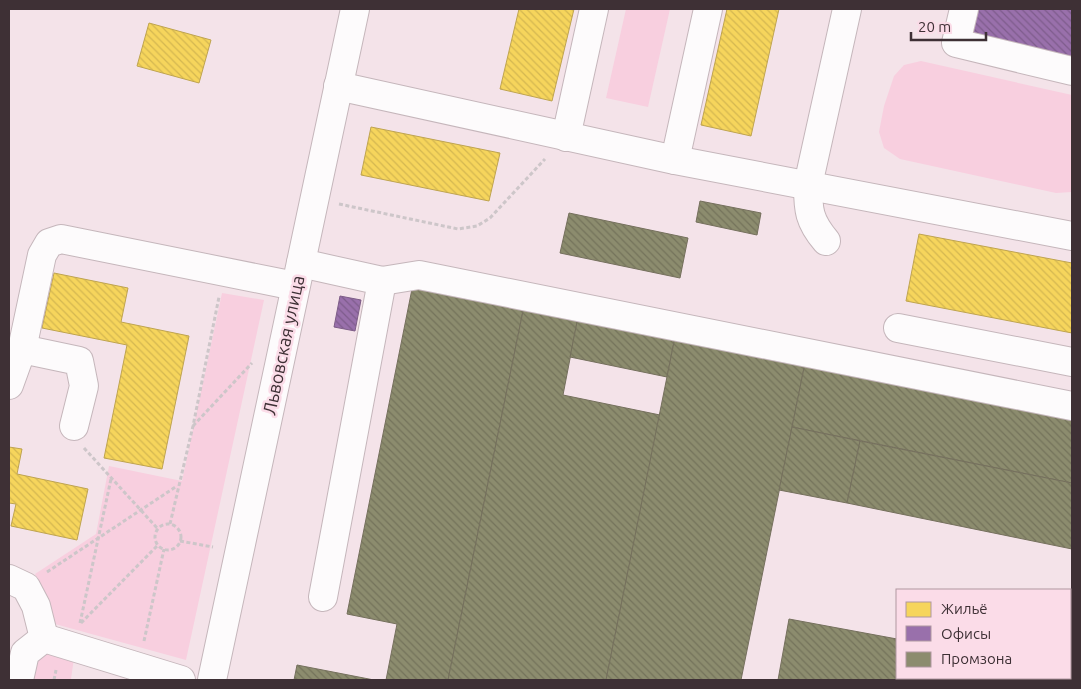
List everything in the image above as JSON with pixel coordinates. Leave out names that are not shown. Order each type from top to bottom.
[{"type":"street","name":"Львовская улица","points":[[212,680],[355,9]]},
{"type":"street","points":[[566,136],[594,9]]},
{"type":"street","points":[[675,160],[708,9]]},
{"type":"street","points":[[826,241],[815,228],[808,207],[808,185],[847,9]]},
{"type":"street","points":[[964,9],[956,43],[1072,71]]},
{"type":"street","points":[[338,86],[675,160],[1072,236]]},
{"type":"street","points":[[9,385],[22,349],[42,255],[48,243],[61,239],[224,271],[382,281],[419,275],[1072,406]]},
{"type":"street","points":[[323,597],[382,281]]},
{"type":"street","points":[[898,328],[1072,362]]},
{"type":"street","points":[[22,349],[79,361],[84,386],[74,426]]},
{"type":"street","points":[[17,583],[63,635],[138,666],[181,680]]},
{"type":"street","points":[[19,680],[25,653],[63,635]]},
{"type":"path","points":[[331,203],[458,228],[477,226],[490,218],[566,136]]},
{"type":"path","points":[[170,524],[193,426],[224,271]]},
{"type":"path","points":[[193,426],[258,356]]},
{"type":"path","points":[[74,426],[83,447],[158,529]]},
{"type":"path","points":[[63,635],[82,609],[111,479]]},
{"type":"path","points":[[17,583],[99,538],[178,485]]},
{"type":"path","points":[[170,524],[179,530],[181,535],[177,547],[170,550],[158,545],[155,540],[158,529],[163,525],[170,524]]},
{"type":"path","points":[[180,541],[215,547]]},
{"type":"path","points":[[63,635],[158,545]]},
{"type":"path","points":[[138,666],[164,549]]},
{"type":"shaded area","points":[[626,9],[670,9],[648,107],[606,98]]},
{"type":"shaded area","points":[[921,61],[1072,95],[1072,192],[1056,193],[900,159],[884,148],[879,132],[884,106],[894,76],[904,65]]},
{"type":"shaded area","points":[[222,293],[264,300],[186,660],[55,624],[49,599],[35,574],[96,534],[109,466],[182,481]]},
{"type":"shaded area","points":[[45,652],[74,658],[71,679],[73,680],[27,680],[29,668]]},
{"type":"building: Жильё","points":[[519,9],[574,9],[552,101],[500,89]]},
{"type":"building: Жильё","points":[[727,9],[779,9],[751,136],[701,125]]},
{"type":"building: Жильё","points":[[149,23],[211,40],[199,83],[137,66]]},
{"type":"building: Жильё","points":[[371,127],[500,153],[489,201],[361,175]]},
{"type":"building: Жильё","points":[[919,234],[1072,263],[1072,333],[906,301]]},
{"type":"building: Жильё","points":[[54,273],[128,288],[121,322],[189,336],[162,469],[104,458],[127,345],[42,328]]},
{"type":"building: Жильё","points":[[9,447],[22,449],[17,474],[88,489],[77,540],[11,526],[16,504],[9,503]]},
{"type":"building: Офисы","points":[[976,9],[1072,9],[1072,60],[970,36]]},
{"type":"building: Офисы","points":[[340,296],[361,300],[355,331],[334,327]]},
{"type":"building: Промзона","points":[[700,201],[761,213],[757,235],[696,222]]},
{"type":"building: Промзона","points":[[569,213],[688,238],[680,278],[560,253]]},
{"type":"building: Промзона","points":[[413,284],[524,306],[448,680],[386,680],[397,624],[347,614]]},
{"type":"building: Промзона","points":[[524,306],[578,317],[563,395],[660,415],[606,680],[448,680]]},
{"type":"building: Промзона","points":[[578,317],[675,337],[667,377],[570,357]]},
{"type":"building: Промзона","points":[[675,337],[805,363],[741,680],[606,680]]},
{"type":"building: Промзона","points":[[805,363],[1072,417],[1072,483],[792,427]]},
{"type":"building: Промзона","points":[[792,427],[860,441],[847,503],[779,490]]},
{"type":"building: Промзона","points":[[860,441],[1072,483],[1072,549],[847,503]]},
{"type":"building: Промзона","points":[[789,619],[896,639],[896,679],[1071,679],[1072,670],[1072,680],[778,680]]},
{"type":"building: Промзона","points":[[297,665],[374,680],[294,680]]}]
